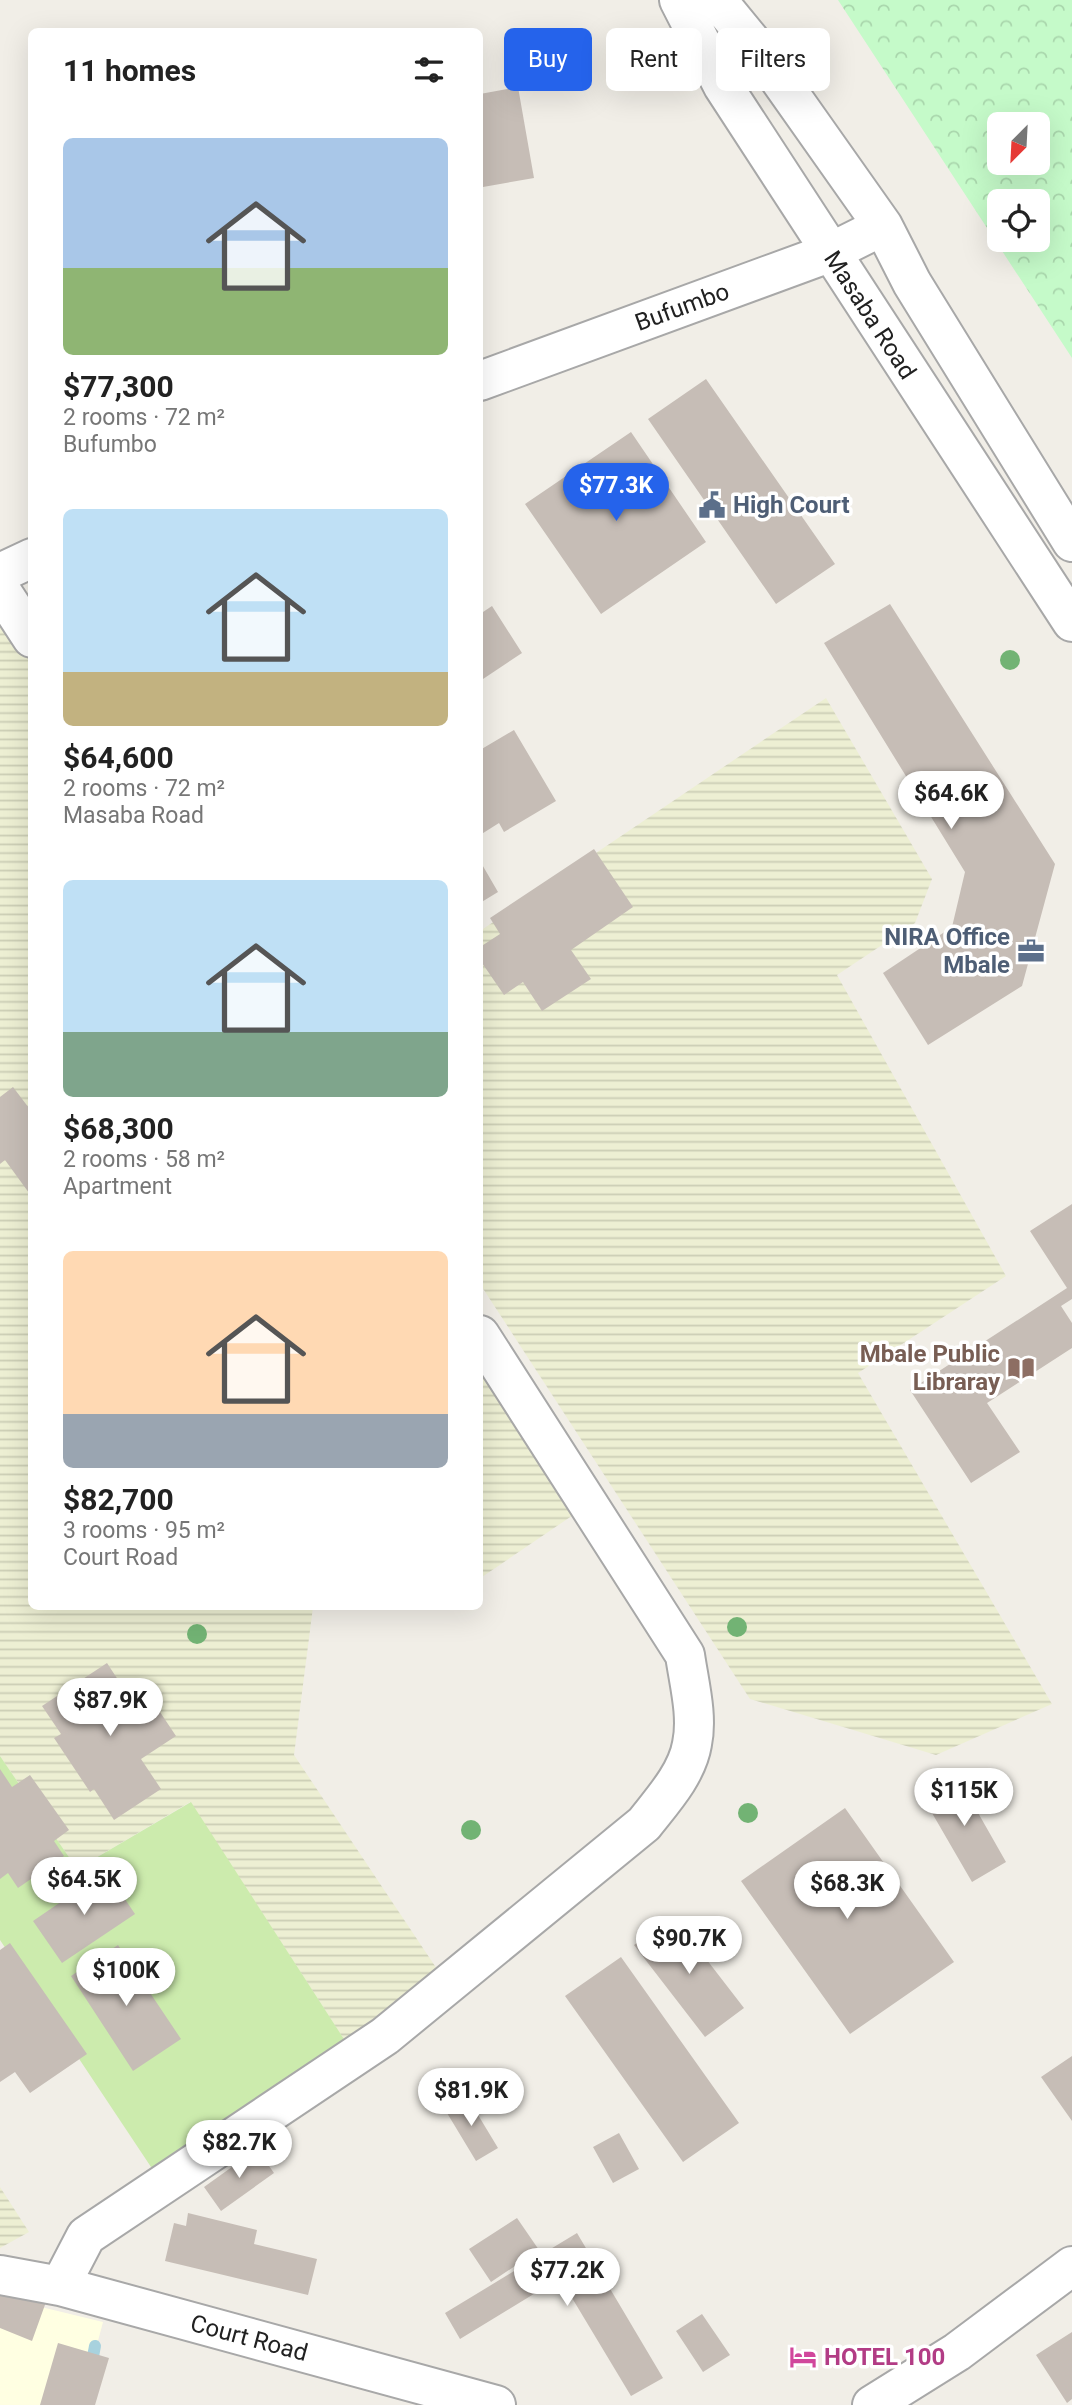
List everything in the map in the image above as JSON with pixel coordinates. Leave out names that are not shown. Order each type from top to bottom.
[{"type":"street","name":"Masaba Road","points":[[679,0],[723,86],[829,253],[1072,622]]},
{"type":"street","points":[[717,0],[763,56],[883,226],[912,283],[1072,542]]},
{"type":"street","name":"Bufumbo","points":[[483,380],[829,253],[883,226]]},
{"type":"street","points":[[0,573],[28,560]]},
{"type":"street","points":[[0,589],[28,632]]},
{"type":"street","points":[[60,2286],[86,2236],[385,2036],[643,1824],[673,1788],[688,1755],[692,1744],[692,1699],[685,1656],[483,1340]]},
{"type":"street","points":[[872,2405],[957,2351],[1072,2266]]},
{"type":"street","name":"Court Road","points":[[0,2275],[60,2286],[496,2405]]},
{"type":"shaded area","points":[[0,616],[28,658],[28,1610],[313,1610],[294,1755],[441,1975],[351,2050],[190,1802],[77,1869],[0,1756]]},
{"type":"shaded area","points":[[826,698],[932,879],[915,923],[837,975],[1006,1276],[858,1373],[1052,1704],[936,1755],[750,1699],[483,1289],[483,929]]},
{"type":"shaded area","points":[[483,1358],[582,1509],[483,1576]]},
{"type":"shaded area","points":[[0,2187],[29,2232],[0,2248]]},
{"type":"shaded area","points":[[0,2297],[103,2322],[81,2405],[0,2405]]},
{"type":"green space","points":[[838,0],[1072,0],[1072,358],[1003,252],[1050,252],[1050,189],[987,189],[987,228]]},
{"type":"green space","points":[[0,1756],[77,1869],[191,1802],[351,2050],[155,2173],[0,1940]]},
{"type":"building","points":[[504,90],[519,91],[534,178],[483,187],[483,93]]},
{"type":"building","points":[[706,379],[835,564],[776,604],[648,419]]},
{"type":"building","points":[[631,432],[706,542],[601,614],[525,504]]},
{"type":"building","points":[[890,604],[1055,864],[1022,986],[928,1045],[883,973],[952,927],[965,872],[824,643]]},
{"type":"building","points":[[492,606],[522,653],[483,679],[483,612]]},
{"type":"building","points":[[514,730],[556,801],[504,832],[499,823],[483,833],[483,748]]},
{"type":"building","points":[[594,849],[633,907],[571,950],[591,979],[542,1011],[523,982],[504,995],[483,964],[483,945],[500,934],[490,918]]},
{"type":"building","points":[[483,866],[498,892],[483,901]]},
{"type":"building","points":[[13,1087],[28,1107],[28,1192],[5,1160],[0,1164],[0,1097]]},
{"type":"building","points":[[1072,1204],[1072,1299],[1061,1306],[1072,1323],[1072,1348],[987,1403],[1020,1452],[971,1483],[910,1390],[1067,1288],[1030,1231]]},
{"type":"building","points":[[107,1663],[126,1692],[140,1682],[176,1736],[141,1759],[161,1789],[114,1820],[94,1789],[90,1792],[54,1738],[61,1734],[42,1706]]},
{"type":"building","points":[[0,1769],[12,1787],[30,1775],[69,1830],[54,1841],[64,1856],[18,1888],[8,1873],[0,1879]]},
{"type":"building","points":[[956,1774],[1006,1862],[972,1882],[921,1794]]},
{"type":"building","points":[[845,1808],[954,1962],[850,2034],[741,1881]]},
{"type":"building","points":[[106,1871],[135,1914],[62,1963],[33,1921]]},
{"type":"building","points":[[673,1916],[744,2008],[705,2037],[634,1945]]},
{"type":"building","points":[[10,1943],[87,2054],[30,2093],[15,2072],[0,2082],[0,1950]]},
{"type":"building","points":[[118,1945],[181,2039],[133,2071],[71,1976]]},
{"type":"building","points":[[621,1957],[739,2123],[683,2162],[565,1996]]},
{"type":"building","points":[[1072,2056],[1072,2121],[1041,2077]]},
{"type":"building","points":[[466,2095],[498,2148],[476,2161],[444,2108]]},
{"type":"building","points":[[619,2133],[639,2169],[613,2183],[593,2147]]},
{"type":"building","points":[[257,2149],[274,2173],[221,2211],[204,2187]]},
{"type":"building","points":[[188,2213],[257,2230],[254,2244],[317,2259],[308,2295],[165,2261],[174,2223],[186,2226]]},
{"type":"building","points":[[517,2218],[539,2250],[491,2282],[469,2249]]},
{"type":"building","points":[[577,2233],[663,2378],[631,2396],[560,2278],[460,2339],[445,2313]]},
{"type":"building","points":[[0,2290],[46,2302],[32,2341],[0,2328]]},
{"type":"building","points":[[702,2314],[730,2355],[703,2372],[676,2331]]},
{"type":"building","points":[[1072,2332],[1072,2399],[1067,2403],[1036,2355]]},
{"type":"building","points":[[58,2343],[109,2358],[95,2405],[40,2405]]},
{"type":"waterway","points":[[91,2367],[95,2346]]},
{"type":"place","name":"High Court","points":[[712,505]]},
{"type":"place","name":"NIRA Office Mbale","points":[[1031,951]]},
{"type":"place","name":"Mbale Public Libraray","points":[[1021,1368]]},
{"type":"place","name":"HOTEL 100","points":[[803,2357]]}]
